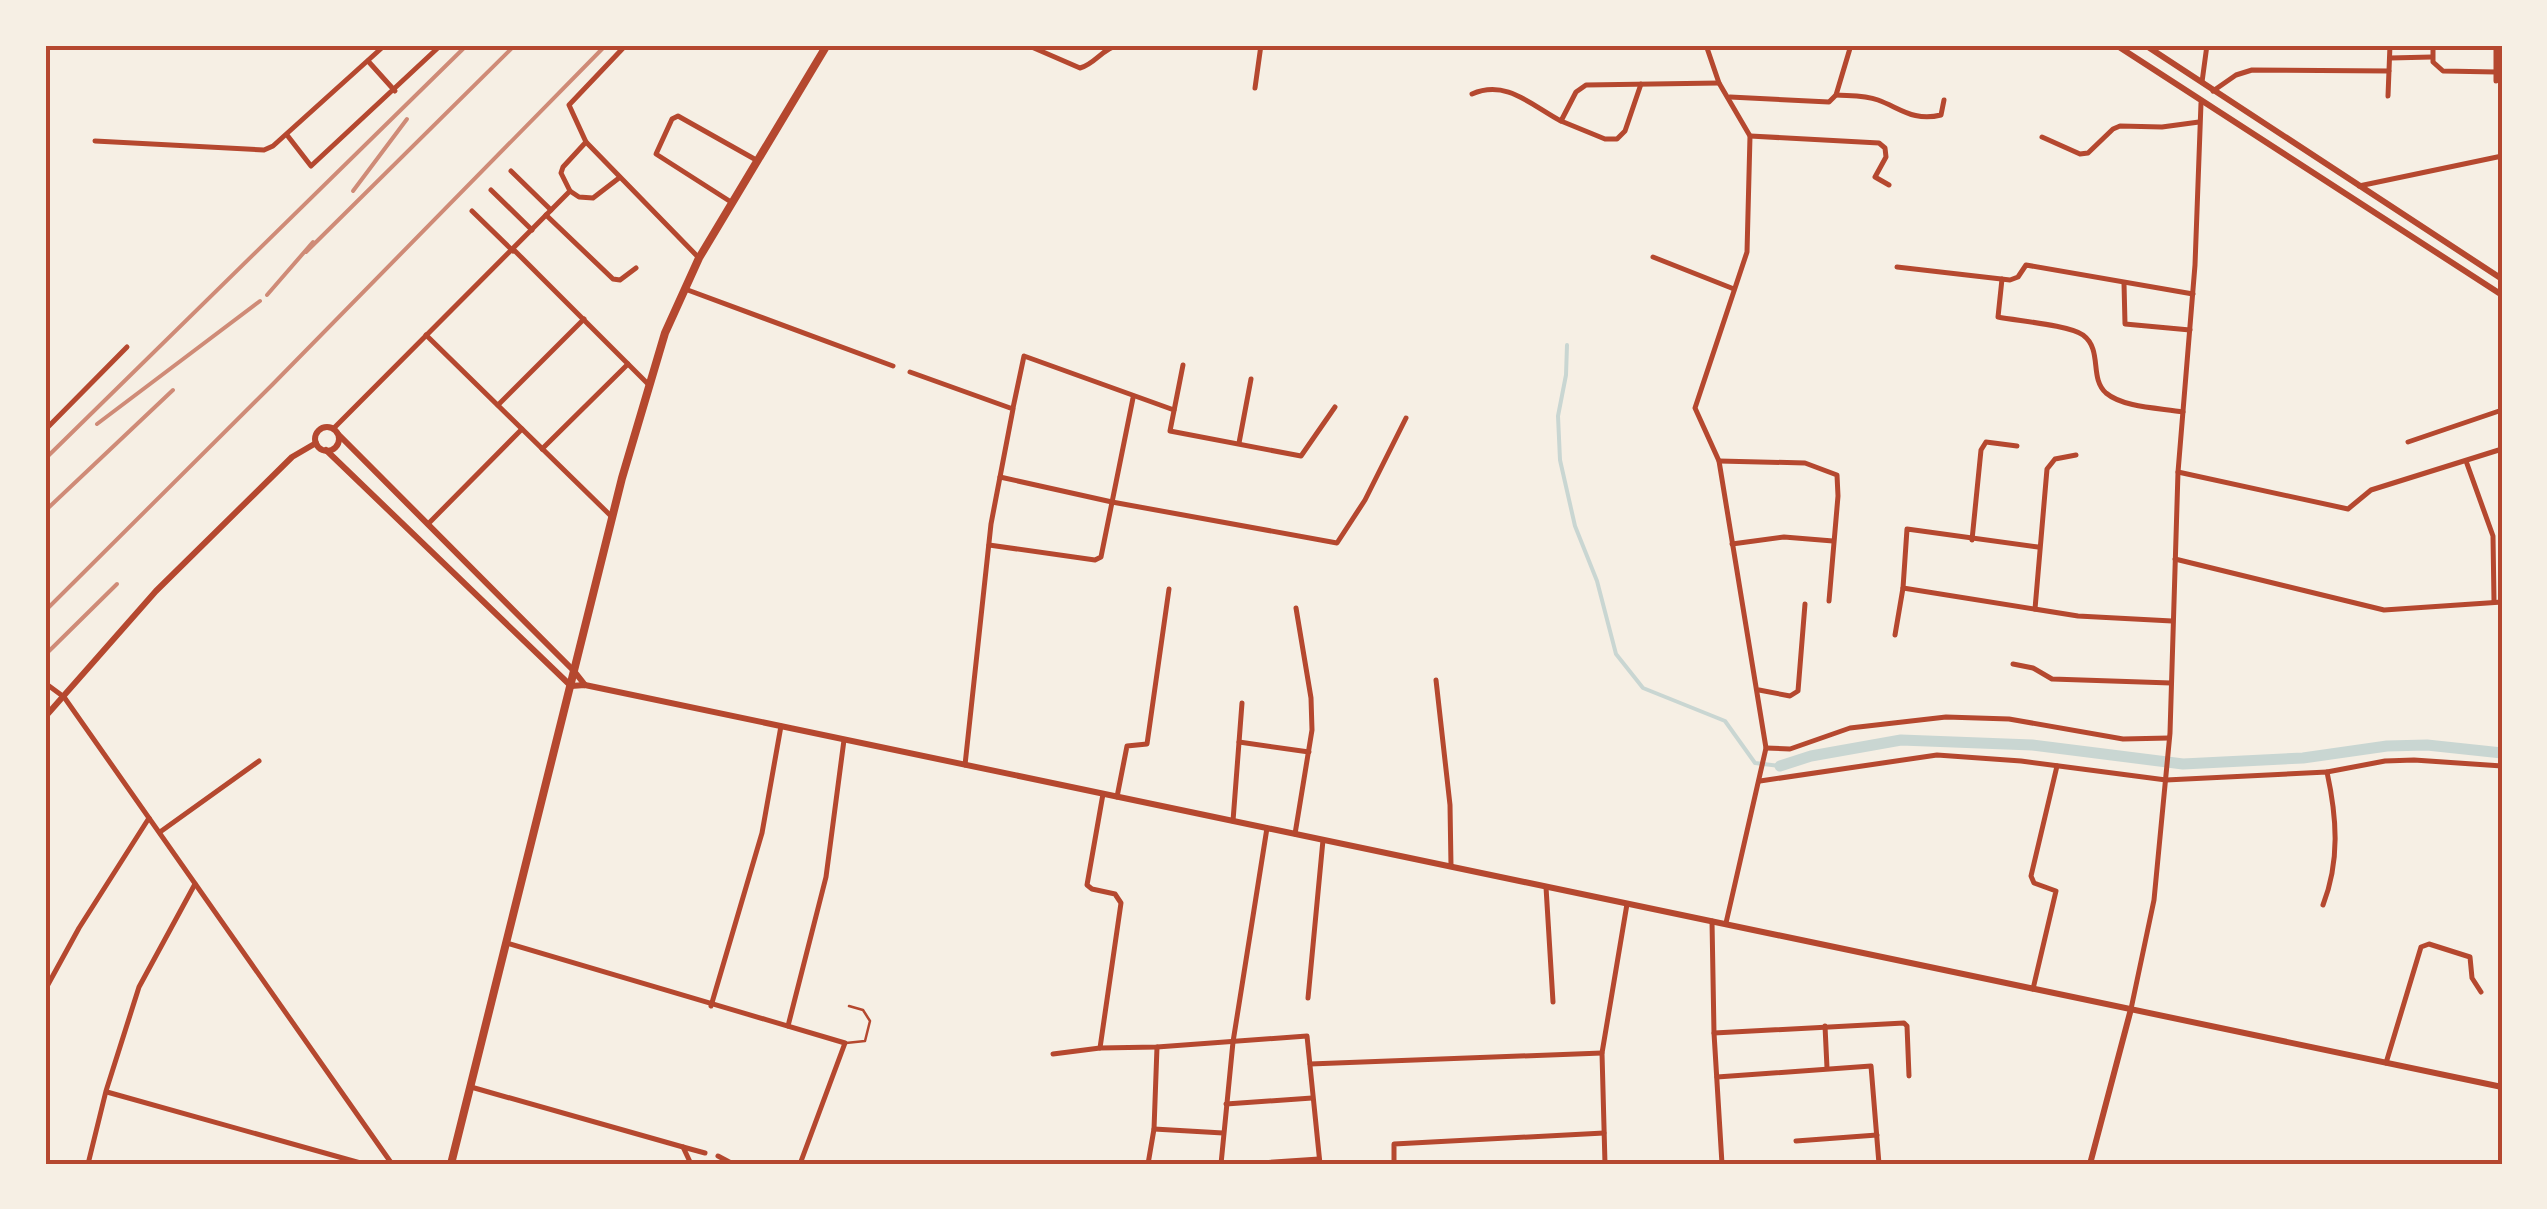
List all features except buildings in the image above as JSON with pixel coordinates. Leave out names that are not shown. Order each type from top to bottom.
[{"type":"main road","points":[[451,1164],[648,384],[683,289],[699,258],[827,45]]},
{"type":"street","points":[[95,141],[264,150],[385,45]]},
{"type":"street","points":[[286,134],[311,166],[441,45]]},
{"type":"street","points":[[626,45],[570,101],[569,111],[586,142],[699,258]]},
{"type":"street","points":[[1028,45],[1080,68],[1118,45]]},
{"type":"street","points":[[1254,88],[1261,45]]},
{"type":"street","points":[[1706,45],[1718,83],[1750,136],[1747,252],[1695,408],[1719,462],[1766,750],[1725,924]]},
{"type":"street","points":[[1728,97],[1825,104],[1836,94],[1850,45]]},
{"type":"street","points":[[2116,45],[2502,295]]},
{"type":"street","points":[[2145,45],[2502,279]]},
{"type":"street","points":[[2090,1164],[2154,900],[2169,740],[2178,472],[2193,294],[2202,83],[2208,45]]},
{"type":"street","points":[[2388,96],[2390,45]]},
{"type":"street","points":[[2433,45],[2433,62],[2443,71],[2496,72]]},
{"type":"street","points":[[2496,45],[2496,81]]},
{"type":"street","points":[[2390,58],[2433,56]]},
{"type":"street","points":[[368,61],[395,91]]},
{"type":"street","points":[[2213,90],[2236,74],[2252,70],[2389,71]]},
{"type":"street","points":[[1561,121],[1580,87],[1718,83]]},
{"type":"street","points":[[1472,94],[1502,88],[1561,121],[1605,139],[1616,139],[1625,131],[1641,84]]},
{"type":"street","points":[[1836,94],[1872,98],[1898,112],[1934,118],[1941,115],[1944,100]]},
{"type":"street","points":[[732,203],[656,154],[672,119],[678,116],[758,161]]},
{"type":"street","points":[[2042,138],[2088,154],[2120,126],[2162,127],[2200,122]]},
{"type":"street","points":[[1750,136],[1879,142],[1886,157],[1875,176],[1889,185]]},
{"type":"street","points":[[586,142],[561,173],[570,191],[580,198],[593,198],[619,178]]},
{"type":"street","points":[[2359,186],[2502,156]]},
{"type":"street","points":[[510,171],[613,279],[620,280],[636,268]]},
{"type":"street","points":[[491,190],[532,230]]},
{"type":"street","points":[[326,450],[337,446],[336,431],[426,334],[570,191]]},
{"type":"street","points":[[472,211],[648,384]]},
{"type":"street","points":[[1653,257],[1734,289]]},
{"type":"street","points":[[1896,268],[2002,279],[2018,277],[2026,265],[2193,294]]},
{"type":"street","points":[[2002,279],[1998,317],[2080,333],[2091,344],[2097,359],[2098,381],[2106,393],[2128,402],[2183,412]]},
{"type":"street","points":[[2124,283],[2125,324],[2190,330]]},
{"type":"street","points":[[683,289],[893,366]]},
{"type":"street","points":[[498,405],[584,319]]},
{"type":"street","points":[[426,334],[612,517]]},
{"type":"street","points":[[45,430],[127,347]]},
{"type":"street","points":[[966,765],[989,545],[1024,356],[1174,410]]},
{"type":"street","points":[[542,449],[628,364]]},
{"type":"street","points":[[1183,365],[1170,431],[1301,456],[1335,407]]},
{"type":"street","points":[[910,372],[1013,409]]},
{"type":"street","points":[[1239,443],[1251,379]]},
{"type":"street","points":[[989,545],[1101,558],[1133,398]]},
{"type":"street","points":[[2408,442],[2502,410]]},
{"type":"street","points":[[1000,477],[1112,502],[1337,543],[1365,500],[1406,418]]},
{"type":"street","points":[[415,536],[522,429]]},
{"type":"street","points":[[45,717],[156,591],[292,457],[316,443],[319,430],[336,431],[585,686]]},
{"type":"street","points":[[1972,540],[1981,450],[1986,442],[1994,440],[2018,446]]},
{"type":"street","points":[[316,443],[571,686],[781,726],[2502,1087]]},
{"type":"street","points":[[2178,472],[2340,509],[2353,506],[2371,490],[2502,449]]},
{"type":"street","points":[[2035,608],[2047,469],[2055,459],[2076,455]]},
{"type":"street","points":[[1719,462],[1805,463],[1836,475],[1838,496],[1829,601]]},
{"type":"street","points":[[2466,462],[2493,536],[2494,601]]},
{"type":"street","points":[[1895,635],[1903,588],[1906,529],[2038,547]]},
{"type":"street","points":[[1731,544],[1784,537],[1833,541]]},
{"type":"street","points":[[2174,559],[2384,610],[2502,602]]},
{"type":"street","points":[[479,600],[491,588]]},
{"type":"street","points":[[1903,588],[2078,616],[2172,621]]},
{"type":"street","points":[[1117,797],[1127,746],[1147,744],[1169,589]]},
{"type":"street","points":[[1759,690],[1790,696],[1798,691],[1806,604]]},
{"type":"street","points":[[1295,834],[1309,752],[1311,698],[1296,608]]},
{"type":"street","points":[[2013,664],[2052,678],[2171,683]]},
{"type":"street","points":[[1436,680],[1450,805],[1452,867]]},
{"type":"street","points":[[45,683],[64,697],[392,1164]]},
{"type":"street","points":[[1232,821],[1242,703]]},
{"type":"street","points":[[1766,750],[1790,749],[1850,728],[1946,717],[2010,719],[2124,740],[2169,740]]},
{"type":"street","points":[[711,1006],[762,833],[781,726]]},
{"type":"street","points":[[787,1027],[826,877],[844,740]]},
{"type":"street","points":[[1239,742],[1309,752]]},
{"type":"street","points":[[1760,779],[1937,755],[2166,778],[2327,772],[2385,761],[2502,766]]},
{"type":"street","points":[[159,832],[259,761]]},
{"type":"street","points":[[2032,989],[2056,891],[2034,883],[2031,876],[2057,766]]},
{"type":"street","points":[[2323,906],[2334,878],[2336,853],[2334,805],[2327,772]]},
{"type":"street","points":[[1100,1048],[1121,902],[1115,894],[1092,889],[1087,884],[1103,794]]},
{"type":"street","points":[[45,990],[149,818]]},
{"type":"street","points":[[1220,1164],[1232,1042],[1267,828]]},
{"type":"street","points":[[1308,998],[1323,840]]},
{"type":"street","points":[[88,1164],[106,1091],[139,988],[195,884]]},
{"type":"street","points":[[1546,887],[1553,1002]]},
{"type":"street","points":[[1605,1164],[1602,1053],[1628,904]]},
{"type":"street","points":[[1712,922],[1722,1164]]},
{"type":"street","points":[[506,943],[845,1043],[800,1164]]},
{"type":"street","points":[[2386,1063],[2424,944],[2470,957],[2473,983],[2481,992]]},
{"type":"street","points":[[1714,1033],[1904,1023],[1909,1076]]},
{"type":"street","points":[[1824,1026],[1827,1068]]},
{"type":"street","points":[[1053,1054],[1307,1036],[1319,1162],[1245,1164]]},
{"type":"street","points":[[1148,1164],[1154,1129],[1156,1047]]},
{"type":"street","points":[[1310,1064],[1602,1053]]},
{"type":"street","points":[[1717,1077],[1871,1066],[1880,1164]]},
{"type":"street","points":[[471,1087],[705,1153]]},
{"type":"street","points":[[106,1091],[364,1164]]},
{"type":"street","points":[[1226,1104],[1312,1098]]},
{"type":"street","points":[[1154,1129],[1224,1133]]},
{"type":"street","points":[[1394,1164],[1394,1144],[1604,1134]]},
{"type":"street","points":[[1796,1142],[1877,1135]]},
{"type":"street","points":[[684,1147],[691,1164]]},
{"type":"street","points":[[718,1156],[733,1164]]},
{"type":"lane","points":[[845,1043],[864,1041],[870,1021],[863,1010],[849,1006]]},
{"type":"waterway","points":[[1567,345],[1558,416],[1560,460],[1575,526],[1597,581],[1616,654],[1643,688],[1725,721],[1755,763],[1780,766]]},
{"type":"waterway","points":[[1780,766],[1811,756],[1901,740],[2032,745],[2183,764],[2303,758],[2387,746],[2427,745],[2502,753]]},
{"type":"railway","points":[[45,459],[467,45]]},
{"type":"railway","points":[[306,252],[515,45]]},
{"type":"railway","points":[[45,611],[606,45]]},
{"type":"railway","points":[[353,191],[407,119]]},
{"type":"railway","points":[[267,295],[313,242]]},
{"type":"railway","points":[[97,424],[260,301]]},
{"type":"railway","points":[[45,511],[173,390]]},
{"type":"railway","points":[[45,655],[117,584]]}]
